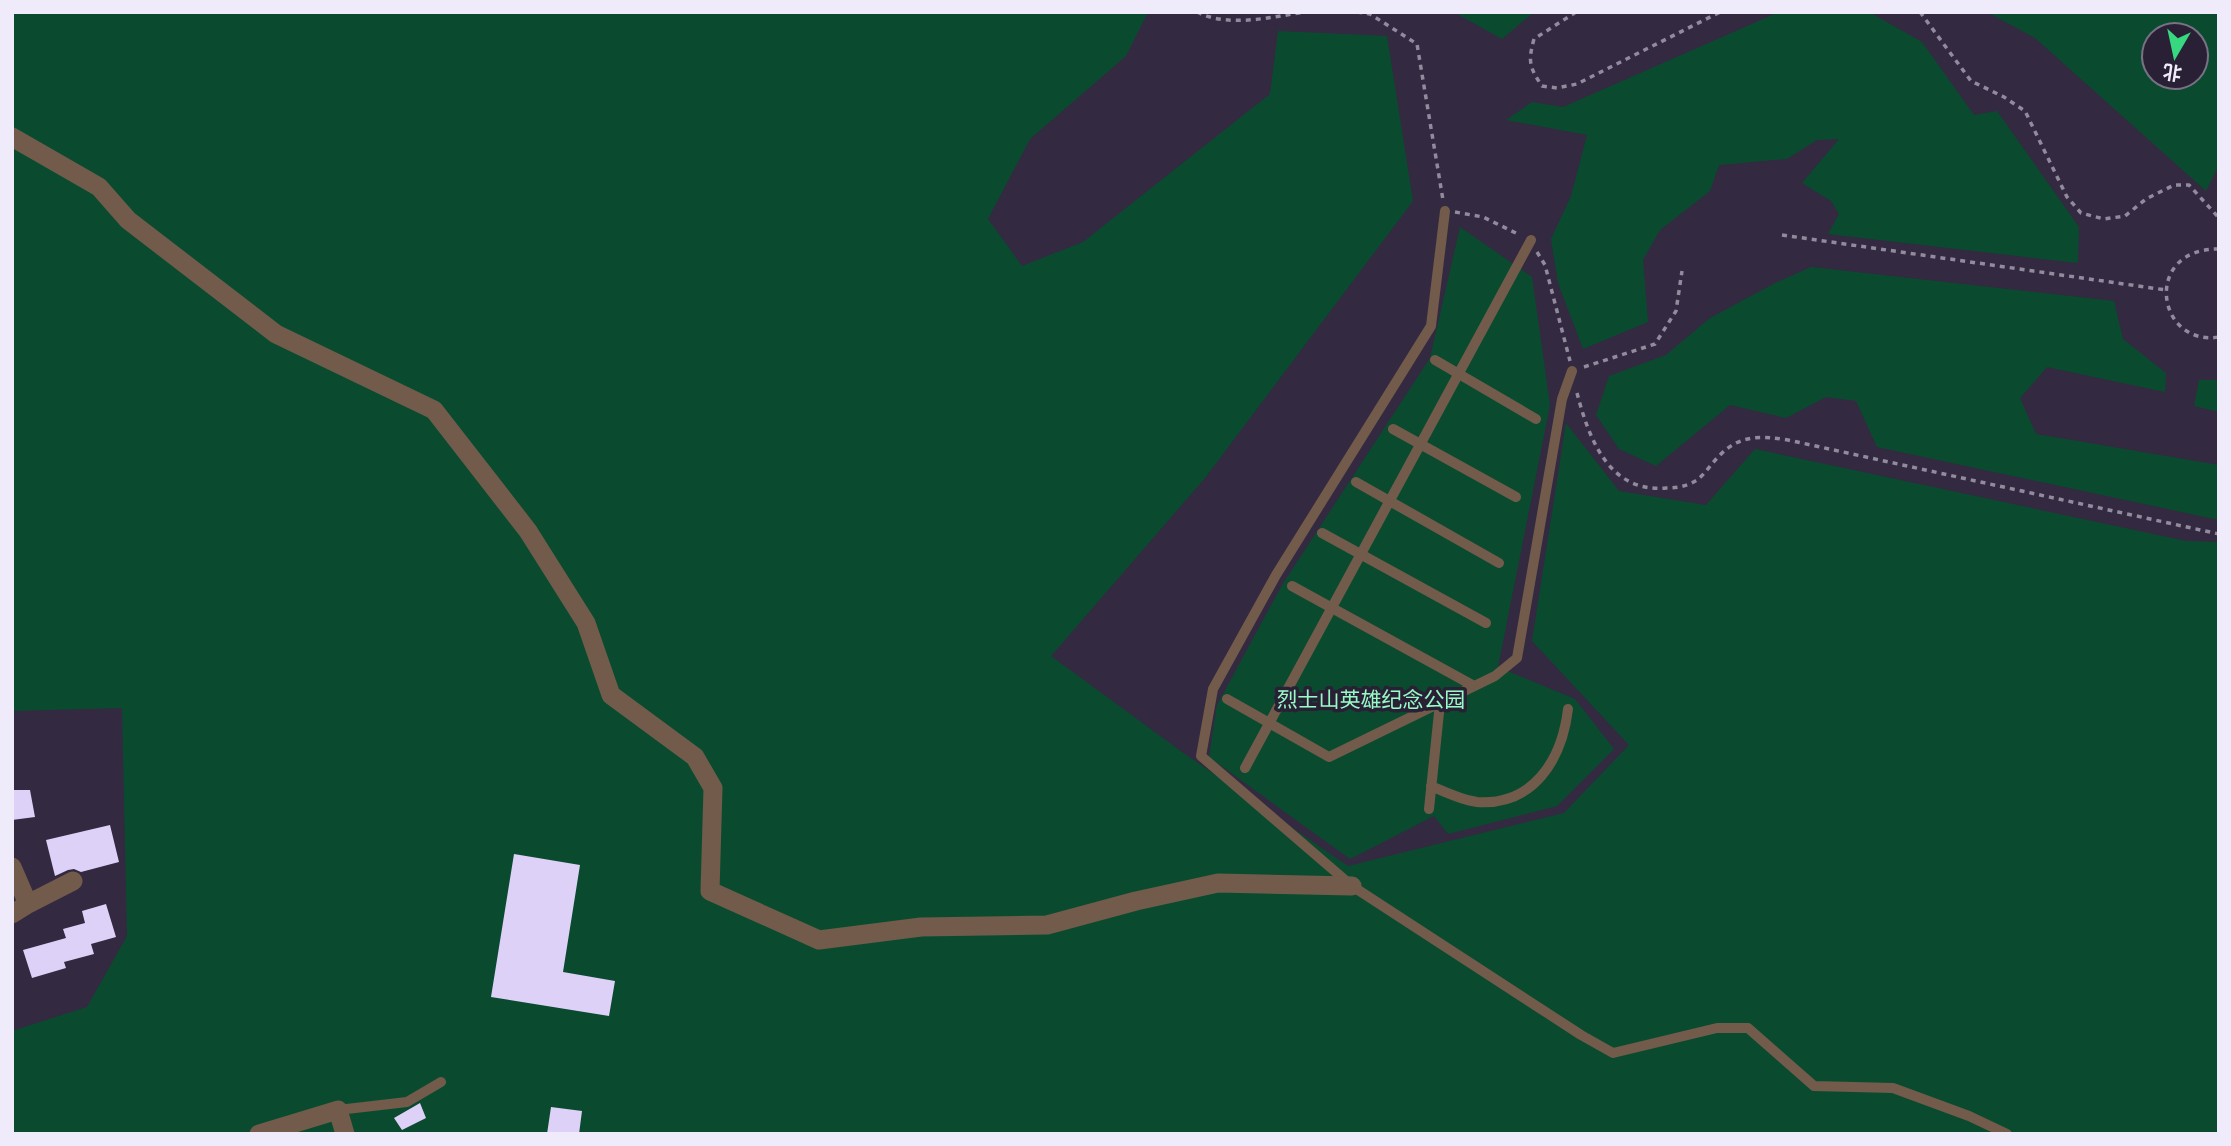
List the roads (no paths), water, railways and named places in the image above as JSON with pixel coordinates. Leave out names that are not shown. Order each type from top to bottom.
[{"type":"street","points":[[12,137],[99,187],[128,220],[276,334],[434,410],[528,531],[586,623],[611,695],[695,757],[713,788],[710,891],[819,940],[921,927],[1047,925],[1218,883],[1352,886]]},
{"type":"street","points":[[12,867],[20,909],[74,881]]},
{"type":"street","points":[[259,1134],[338,1110],[345,1134]]},
{"type":"lane","points":[[1445,211],[1431,326],[1276,575],[1213,689],[1201,756],[1352,886],[1613,1053],[1717,1028],[1748,1028],[1814,1086],[1893,1088],[1969,1116],[2007,1134]]},
{"type":"lane","points":[[1245,768],[1531,240]]},
{"type":"lane","points":[[1435,360],[1536,419]]},
{"type":"lane","points":[[1227,699],[1329,757],[1495,676],[1517,658],[1562,398],[1572,371]]},
{"type":"lane","points":[[1393,429],[1516,497]]},
{"type":"lane","points":[[1356,482],[1499,563]]},
{"type":"lane","points":[[1322,533],[1486,623]]},
{"type":"lane","points":[[1292,586],[1474,686]]},
{"type":"lane","points":[[1429,809],[1440,703]]},
{"type":"lane","points":[[1431,786],[1477,802],[1506,799],[1528,790],[1543,775],[1557,752],[1565,732],[1568,709]]},
{"type":"lane","points":[[338,1110],[407,1102],[441,1082]]},
{"type":"park label","name":"烈士山英雄纪念公园","points":[[1371,700]]}]
